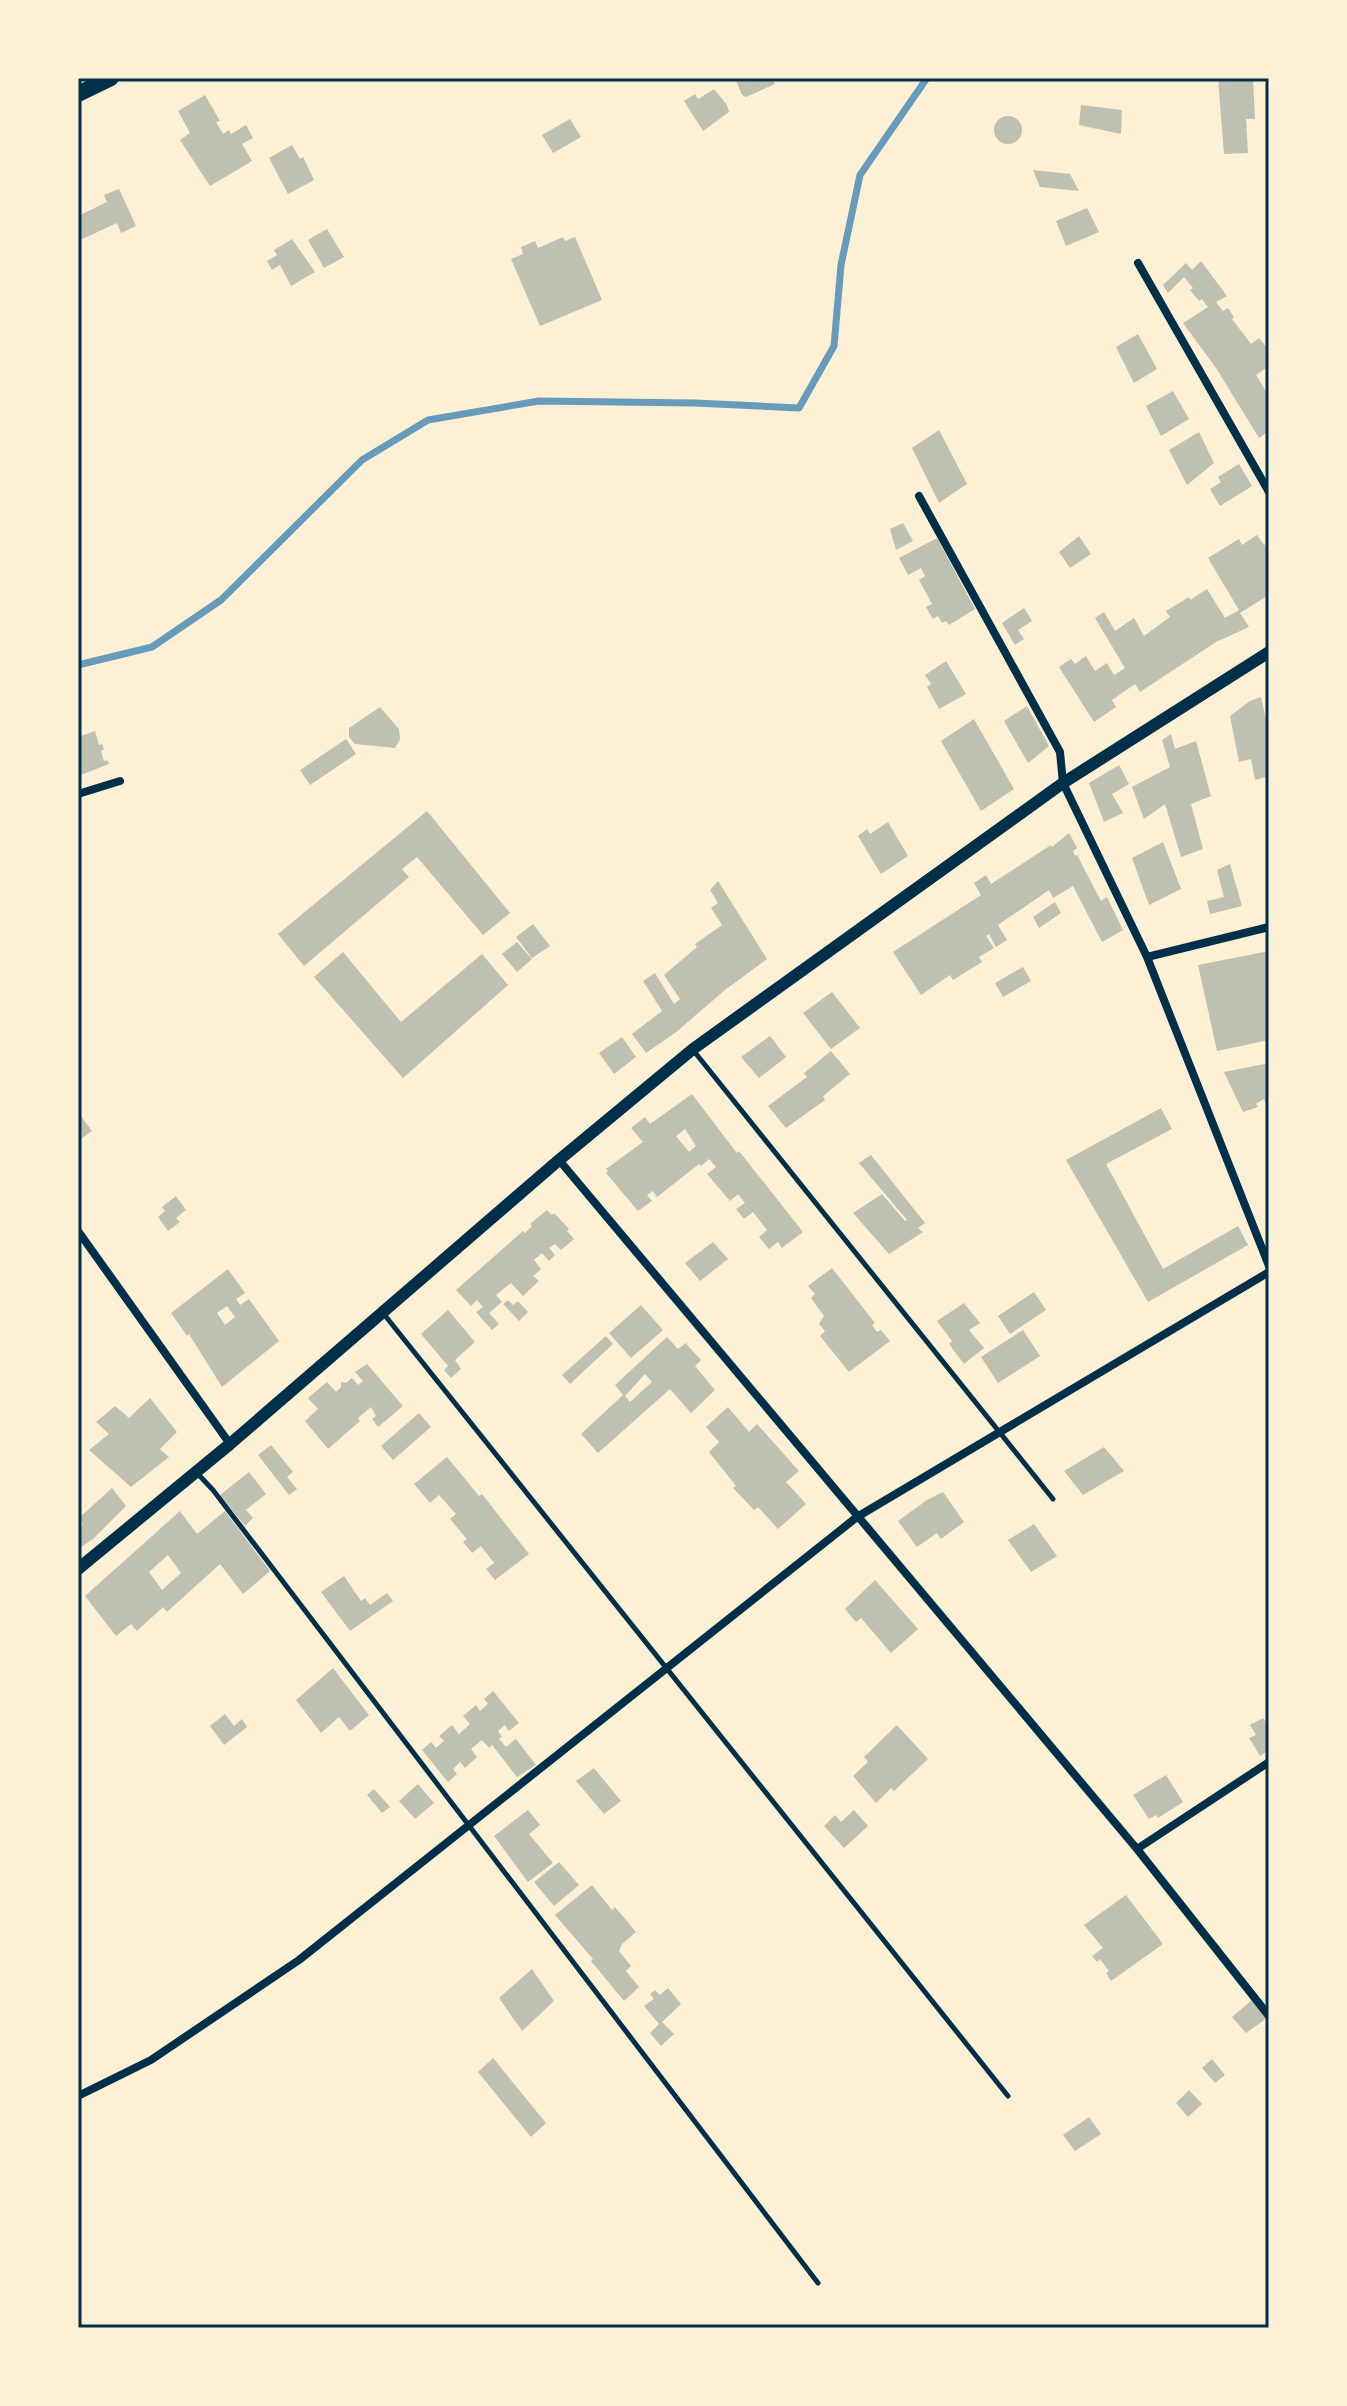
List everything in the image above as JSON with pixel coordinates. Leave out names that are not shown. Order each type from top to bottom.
[{"type":"main road","points":[[78,94],[111,78]]},
{"type":"street","points":[[1138,263],[1269,492]]},
{"type":"street","points":[[78,2096],[151,2060],[299,1960],[857,1517],[1269,1269],[1147,957],[1063,783],[1060,752],[919,496]]},
{"type":"street","points":[[78,1569],[230,1444],[559,1160],[693,1049],[1063,783],[1269,652]]},
{"type":"street","points":[[78,794],[120,781]]},
{"type":"street","points":[[1147,957],[1269,927]]},
{"type":"street","points":[[559,1160],[1137,1849],[1269,2016]]},
{"type":"street","points":[[78,1231],[230,1444]]},
{"type":"street","points":[[1137,1849],[1269,1762]]},
{"type":"lane","points":[[693,1049],[1053,1499]]},
{"type":"lane","points":[[383,1312],[1008,2096]]},
{"type":"lane","points":[[195,1472],[213,1490],[470,1824],[818,2283]]},
{"type":"building","points":[[735,78],[771,78],[775,84],[746,97],[742,95]]},
{"type":"building","points":[[1218,78],[1253,78],[1255,119],[1246,119],[1248,153],[1224,154]]},
{"type":"building","points":[[714,89],[729,112],[703,131],[684,101],[695,94],[698,99]]},
{"type":"building","points":[[205,95],[220,121],[216,122],[223,134],[229,130],[231,134],[246,125],[253,138],[242,144],[252,161],[210,186],[180,140],[190,133],[178,111]]},
{"type":"building","points":[[1081,105],[1122,110],[1121,134],[1079,125]]},
{"type":"building","points":[[1008,116],[1018,120],[1022,130],[1018,140],[1008,144],[998,140],[994,130],[998,120]]},
{"type":"building","points":[[570,119],[581,137],[553,153],[542,135]]},
{"type":"building","points":[[292,145],[300,159],[303,157],[314,180],[288,194],[269,158]]},
{"type":"building","points":[[1033,170],[1070,174],[1079,191],[1040,187]]},
{"type":"building","points":[[119,189],[136,226],[121,233],[117,223],[78,241],[78,216],[107,202],[104,195]]},
{"type":"building","points":[[1087,208],[1099,232],[1066,246],[1056,221]]},
{"type":"building","points":[[327,229],[344,257],[324,268],[308,240]]},
{"type":"building","points":[[563,237],[565,241],[575,237],[602,300],[540,326],[511,259],[523,254],[521,247],[535,241],[538,248]]},
{"type":"building","points":[[292,239],[315,272],[291,286],[280,265],[272,270],[267,261],[277,255],[274,250]]},
{"type":"building","points":[[1201,261],[1227,296],[1216,302],[1223,311],[1228,308],[1234,317],[1232,319],[1251,344],[1259,338],[1269,350],[1269,366],[1256,375],[1269,396],[1269,431],[1259,438],[1216,368],[1183,323],[1208,307],[1190,290],[1193,288],[1184,277],[1168,293],[1163,285],[1186,263],[1192,270]]},
{"type":"building","points":[[1138,334],[1157,369],[1134,383],[1116,347]]},
{"type":"building","points":[[1173,391],[1189,419],[1161,436],[1146,406]]},
{"type":"building","points":[[939,430],[967,484],[939,503],[912,448]]},
{"type":"building","points":[[1199,432],[1214,463],[1187,485],[1169,450]]},
{"type":"building","points":[[1239,464],[1252,486],[1220,506],[1210,489],[1221,482],[1218,477]]},
{"type":"building","points":[[903,523],[913,541],[896,550],[890,529]]},
{"type":"building","points":[[1257,535],[1264,545],[1269,542],[1269,595],[1240,613],[1249,627],[1216,642],[1140,692],[1135,684],[1112,700],[1116,707],[1094,722],[1059,667],[1071,659],[1075,664],[1086,656],[1095,671],[1107,663],[1114,675],[1125,668],[1095,618],[1104,612],[1115,631],[1134,618],[1144,636],[1170,617],[1166,611],[1207,589],[1225,618],[1239,610],[1208,558],[1239,539],[1242,545]]},
{"type":"building","points":[[1079,536],[1091,554],[1070,568],[1059,552]]},
{"type":"building","points":[[937,538],[975,609],[949,625],[946,621],[942,623],[938,616],[933,619],[926,607],[932,604],[919,580],[925,576],[921,568],[908,575],[899,558]]},
{"type":"building","points":[[1024,608],[1032,621],[1018,630],[1024,639],[1015,645],[1002,623]]},
{"type":"building","points":[[946,661],[966,694],[939,709],[927,687],[931,684],[925,675]]},
{"type":"building","points":[[1261,697],[1269,734],[1269,776],[1255,780],[1251,759],[1239,762],[1230,716]]},
{"type":"building","points":[[1027,706],[1049,746],[1028,763],[1004,721]]},
{"type":"building","points":[[380,707],[399,729],[400,739],[395,748],[355,744],[349,737],[349,728]]},
{"type":"building","points":[[974,719],[1014,789],[981,811],[941,741]]},
{"type":"building","points":[[95,731],[99,745],[102,744],[104,749],[101,751],[104,761],[107,760],[109,764],[78,776],[78,737]]},
{"type":"building","points":[[1171,734],[1175,749],[1196,741],[1211,796],[1191,804],[1203,849],[1181,857],[1165,804],[1144,819],[1132,787],[1170,767],[1162,740]]},
{"type":"building","points":[[346,739],[356,754],[310,785],[300,770]]},
{"type":"building","points":[[1119,765],[1129,784],[1112,794],[1123,813],[1104,822],[1089,783]]},
{"type":"building","points":[[427,811],[510,913],[483,935],[417,857],[402,869],[409,877],[304,966],[278,934]]},
{"type":"building","points":[[888,822],[908,856],[881,874],[858,836],[867,829],[870,834]]},
{"type":"building","points":[[1069,833],[1077,848],[1073,851],[1075,856],[1101,901],[1107,897],[1123,930],[1102,942],[1073,886],[1053,898],[1049,890],[998,925],[1007,940],[996,947],[989,934],[986,936],[994,948],[979,957],[982,962],[953,980],[950,975],[921,995],[893,952],[981,895],[974,883],[986,875],[991,884],[1052,847]]},
{"type":"building","points":[[1163,842],[1181,889],[1149,905],[1132,858]]},
{"type":"building","points":[[1230,864],[1242,906],[1210,914],[1207,901],[1224,897],[1217,870]]},
{"type":"building","points":[[718,881],[767,959],[646,1053],[632,1034],[662,1011],[643,981],[655,973],[674,1004],[680,999],[664,975],[697,947],[695,944],[722,925],[711,908],[718,903],[710,890]]},
{"type":"building","points":[[1055,902],[1061,913],[1039,928],[1033,917]]},
{"type":"building","points":[[533,924],[550,946],[532,958],[516,937]]},
{"type":"building","points":[[517,942],[532,959],[517,972],[502,954]]},
{"type":"building","points":[[1269,951],[1269,1040],[1217,1051],[1198,965]]},
{"type":"building","points":[[343,952],[401,1022],[482,954],[508,985],[403,1078],[314,977]]},
{"type":"building","points":[[1023,967],[1031,981],[1003,997],[995,983]]},
{"type":"building","points":[[832,992],[860,1028],[831,1049],[803,1013]]},
{"type":"building","points":[[770,1036],[786,1057],[759,1078],[741,1057]]},
{"type":"building","points":[[622,1037],[636,1057],[614,1074],[599,1053]]},
{"type":"building","points":[[831,1051],[850,1074],[823,1096],[825,1100],[786,1128],[768,1106],[807,1077],[804,1073]]},
{"type":"building","points":[[1269,1063],[1269,1112],[1264,1099],[1256,1104],[1258,1107],[1243,1112],[1224,1072]]},
{"type":"building","points":[[692,1094],[803,1232],[782,1248],[778,1242],[769,1249],[759,1237],[767,1230],[753,1212],[744,1219],[736,1209],[745,1203],[738,1194],[730,1201],[707,1174],[716,1167],[709,1159],[657,1197],[653,1191],[647,1195],[652,1201],[638,1211],[606,1173],[606,1169],[643,1142],[631,1128],[645,1117],[650,1124]],"holes":[[[685,1129],[696,1146],[689,1152],[676,1136]]]},
{"type":"building","points":[[1161,1108],[1172,1129],[1106,1164],[1163,1269],[1238,1226],[1248,1245],[1148,1302],[1066,1160]]},
{"type":"building","points":[[78,1112],[92,1131],[78,1141]]},
{"type":"building","points":[[871,1155],[925,1223],[918,1228],[923,1232],[889,1254],[853,1213],[882,1194],[907,1220],[859,1163]]},
{"type":"building","points":[[176,1196],[186,1210],[176,1218],[180,1222],[168,1231],[158,1217],[165,1211],[162,1207]]},
{"type":"building","points":[[547,1210],[569,1229],[567,1231],[574,1239],[561,1250],[555,1244],[549,1248],[555,1255],[549,1261],[542,1253],[534,1260],[541,1269],[533,1276],[539,1281],[523,1296],[511,1283],[496,1295],[502,1302],[489,1313],[499,1324],[492,1330],[476,1312],[483,1307],[477,1300],[471,1306],[456,1290],[523,1231],[525,1233],[532,1226],[530,1224]]},
{"type":"building","points":[[713,1242],[728,1259],[700,1281],[685,1263]]},
{"type":"building","points":[[832,1268],[875,1323],[872,1325],[877,1332],[881,1330],[890,1341],[849,1372],[820,1336],[825,1331],[819,1324],[824,1316],[811,1298],[815,1294],[808,1286]]},
{"type":"building","points":[[228,1269],[245,1293],[236,1299],[240,1305],[249,1299],[279,1341],[222,1387],[189,1334],[187,1336],[171,1313]],"holes":[[[227,1306],[235,1317],[225,1325],[217,1313]]]},
{"type":"building","points":[[1034,1292],[1046,1310],[1010,1334],[998,1316]]},
{"type":"building","points":[[508,1300],[513,1305],[518,1301],[528,1312],[519,1321],[503,1304]]},
{"type":"building","points":[[964,1303],[980,1323],[969,1330],[984,1348],[964,1364],[937,1321]]},
{"type":"building","points":[[641,1305],[663,1330],[631,1358],[609,1333]]},
{"type":"building","points":[[448,1310],[475,1342],[455,1360],[461,1369],[451,1378],[444,1370],[448,1366],[421,1334]]},
{"type":"building","points":[[1023,1330],[1040,1356],[998,1383],[981,1357]]},
{"type":"building","points":[[606,1336],[613,1344],[570,1384],[562,1375]]},
{"type":"building","points":[[667,1337],[678,1349],[686,1343],[701,1360],[695,1366],[715,1390],[691,1413],[670,1389],[598,1453],[581,1434],[623,1395],[615,1385]],"holes":[[[645,1374],[652,1382],[630,1402],[625,1396]]]},
{"type":"building","points":[[367,1364],[403,1406],[378,1427],[372,1419],[376,1416],[371,1407],[328,1449],[305,1421],[318,1409],[308,1398],[327,1382],[336,1392],[341,1382],[346,1383],[352,1378],[358,1385],[363,1381],[355,1372]]},
{"type":"building","points":[[150,1398],[177,1432],[160,1449],[169,1457],[131,1487],[89,1450],[109,1434],[96,1422],[115,1406],[129,1418]]},
{"type":"building","points":[[728,1407],[749,1432],[757,1424],[799,1471],[786,1482],[806,1504],[778,1529],[758,1507],[754,1510],[733,1488],[736,1486],[709,1452],[719,1442],[706,1427]]},
{"type":"building","points":[[419,1413],[431,1427],[393,1460],[381,1446]]},
{"type":"building","points":[[271,1445],[293,1472],[287,1477],[297,1489],[289,1495],[258,1455]]},
{"type":"building","points":[[1104,1447],[1124,1471],[1083,1495],[1064,1471]]},
{"type":"building","points":[[447,1457],[479,1496],[482,1494],[529,1554],[495,1580],[486,1569],[494,1563],[481,1546],[472,1553],[463,1542],[467,1539],[450,1519],[456,1514],[439,1495],[430,1503],[414,1484]]},
{"type":"building","points":[[249,1472],[266,1494],[246,1510],[253,1518],[245,1526],[220,1495]]},
{"type":"building","points":[[112,1488],[126,1506],[93,1539],[78,1549],[78,1527],[83,1524],[79,1518]]},
{"type":"building","points":[[943,1492],[964,1522],[941,1539],[937,1533],[917,1547],[898,1521]]},
{"type":"building","points":[[180,1511],[197,1534],[225,1511],[270,1571],[243,1594],[220,1564],[167,1612],[163,1607],[137,1631],[131,1624],[116,1636],[85,1596]],"holes":[[[168,1555],[181,1573],[162,1590],[149,1572]]]},
{"type":"building","points":[[1034,1524],[1057,1556],[1031,1572],[1008,1540]]},
{"type":"building","points":[[344,1576],[361,1601],[365,1598],[370,1605],[387,1593],[393,1601],[350,1631],[321,1592]]},
{"type":"building","points":[[875,1580],[918,1629],[891,1653],[861,1618],[856,1622],[845,1609]]},
{"type":"building","points":[[333,1668],[369,1715],[350,1731],[339,1717],[321,1733],[296,1700]]},
{"type":"building","points":[[493,1691],[519,1723],[509,1731],[505,1725],[498,1731],[502,1737],[499,1739],[506,1747],[516,1739],[536,1765],[517,1777],[492,1745],[489,1748],[482,1740],[471,1749],[477,1757],[465,1768],[460,1762],[453,1769],[457,1774],[448,1782],[422,1750],[431,1742],[436,1748],[444,1741],[439,1736],[452,1725],[459,1734],[470,1724],[463,1716],[476,1705],[480,1711],[488,1704],[484,1699]]},
{"type":"building","points":[[225,1714],[234,1726],[242,1719],[247,1727],[224,1745],[210,1726]]},
{"type":"building","points":[[1263,1718],[1269,1726],[1269,1750],[1260,1756],[1249,1738],[1256,1735],[1250,1725]]},
{"type":"building","points":[[897,1725],[928,1759],[894,1791],[891,1788],[876,1803],[853,1776],[868,1762],[864,1757]]},
{"type":"building","points":[[594,1768],[621,1801],[604,1814],[576,1781]]},
{"type":"building","points":[[1166,1775],[1183,1802],[1158,1818],[1156,1815],[1149,1819],[1133,1795]]},
{"type":"building","points":[[418,1784],[434,1803],[415,1819],[399,1801]]},
{"type":"building","points":[[374,1789],[390,1807],[382,1813],[367,1795]]},
{"type":"building","points":[[528,1810],[540,1825],[529,1834],[553,1863],[528,1882],[494,1836]]},
{"type":"building","points":[[854,1810],[868,1826],[844,1848],[824,1826],[835,1815],[841,1822]]},
{"type":"building","points":[[559,1862],[579,1885],[554,1906],[534,1882]]},
{"type":"building","points":[[592,1885],[612,1910],[615,1907],[636,1932],[622,1944],[619,1951],[631,1966],[626,1971],[639,1987],[624,2001],[555,1915]]},
{"type":"building","points":[[1126,1895],[1163,1944],[1111,1981],[1106,1973],[1109,1971],[1100,1959],[1097,1962],[1092,1956],[1103,1948],[1084,1925]]},
{"type":"building","points":[[532,1969],[554,2001],[522,2031],[499,1998]]},
{"type":"building","points":[[668,1988],[681,2004],[662,2022],[674,2034],[661,2046],[650,2033],[659,2024],[644,2006],[654,1999],[650,1994],[655,1990],[660,1995]]},
{"type":"building","points":[[1252,2000],[1267,2018],[1246,2033],[1232,2017]]},
{"type":"building","points":[[493,2058],[546,2123],[531,2137],[478,2072]]},
{"type":"building","points":[[1212,2059],[1225,2075],[1215,2083],[1202,2068]]},
{"type":"building","points":[[1189,2090],[1202,2104],[1188,2117],[1176,2103]]},
{"type":"building","points":[[1089,2117],[1101,2134],[1075,2151],[1063,2135]]},
{"type":"waterway","points":[[78,665],[152,647],[221,600],[362,460],[428,420],[539,401],[799,408],[834,346],[841,265],[860,175],[927,78]]}]
